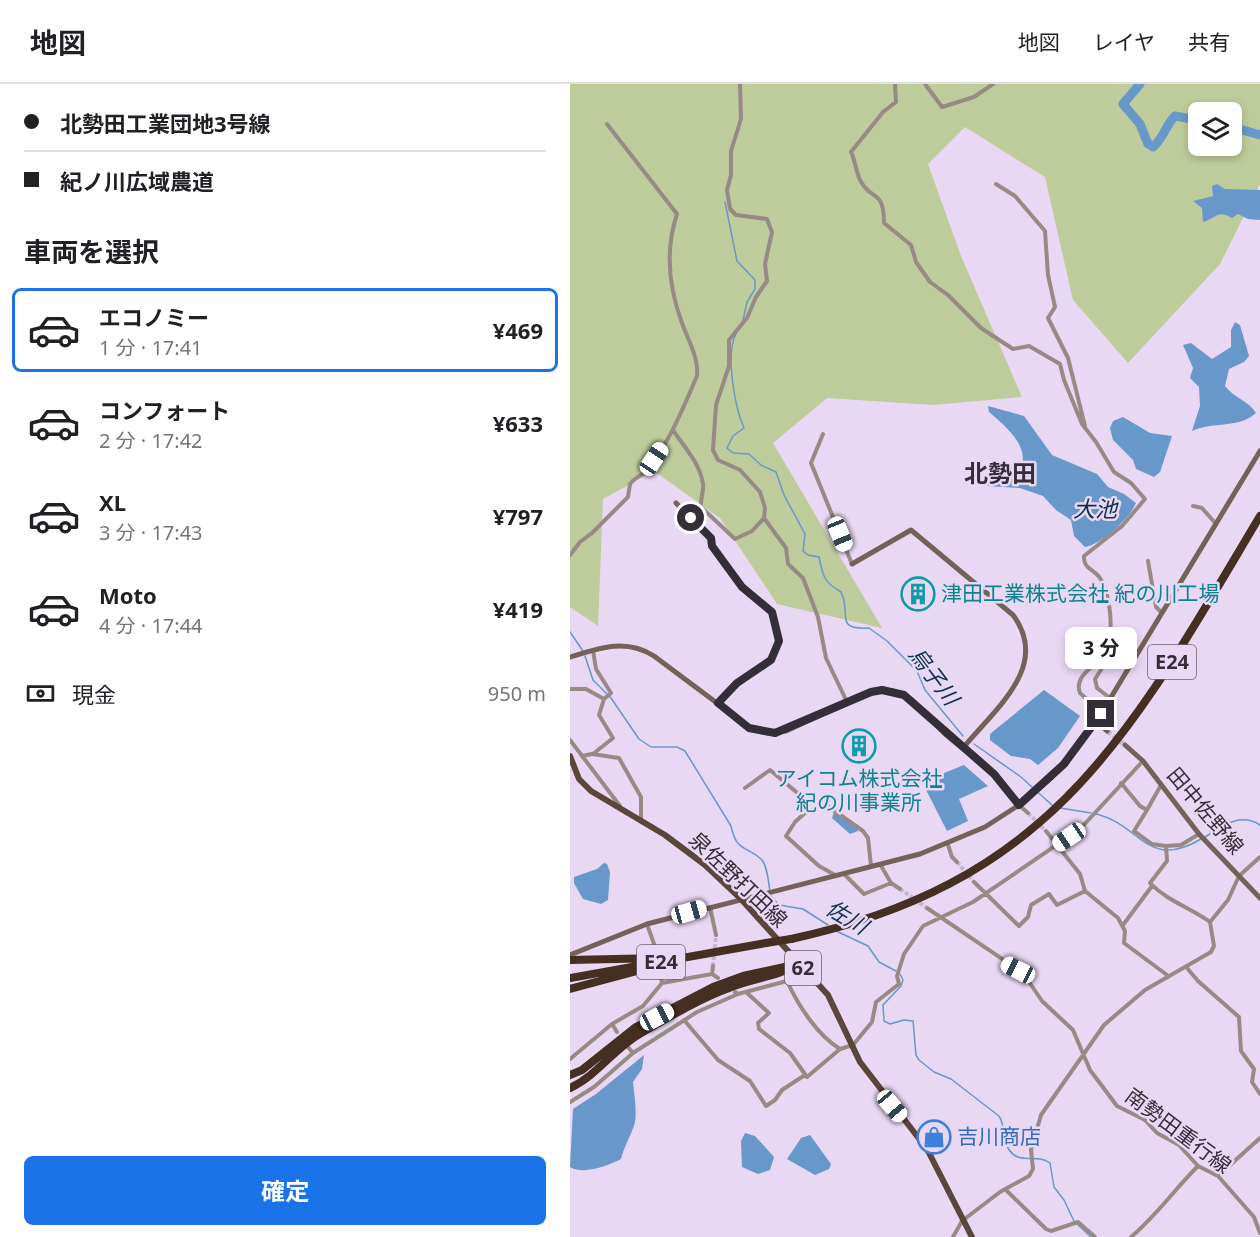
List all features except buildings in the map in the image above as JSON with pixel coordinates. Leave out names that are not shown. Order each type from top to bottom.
[{"type":"highway","name":"E24","points":[[570,978],[791,939],[846,926],[902,907],[956,881],[1004,851],[1070,797],[1113,749],[1150,697],[1260,516]]},
{"type":"highway","points":[[570,960],[652,959],[752,946]]},
{"type":"highway","points":[[570,989],[698,956]]},
{"type":"highway","points":[[570,1075],[582,1070],[636,1028],[713,987],[743,976],[799,964]]},
{"type":"highway","points":[[570,1088],[586,1079],[628,1041],[649,1028],[716,993],[776,976],[799,964]]},
{"type":"highway","points":[[570,1081],[589,1068],[602,1053]]},
{"type":"main road","name":"泉佐野打田線","points":[[570,756],[579,780],[591,791],[691,853],[740,898],[835,1006],[868,1075],[927,1149],[972,1237]]},
{"type":"street","points":[[740,84],[741,119],[731,151],[728,201],[732,213],[736,215],[767,219],[772,232],[765,264],[767,281],[743,322],[729,340],[729,366],[716,405],[713,450],[718,460],[740,470],[753,482],[764,502],[764,518],[786,548],[788,564],[803,578],[818,617],[826,658],[847,702]]},
{"type":"street","points":[[895,84],[896,102],[883,112],[852,148],[860,179],[880,198],[884,207],[884,223],[911,244],[916,262],[930,282],[995,338],[1013,349],[1033,348],[1060,364],[1071,399],[1086,430],[1114,472],[1131,483],[1144,499],[1122,526],[1084,556],[1085,565],[1100,578],[1111,607],[1107,653],[1110,656],[1095,680],[1097,688],[1110,698]]},
{"type":"street","points":[[925,84],[942,107],[974,97],[993,84]]},
{"type":"street","points":[[570,555],[580,542],[628,497],[630,484],[646,470],[673,430],[697,376],[698,368],[681,321],[669,266],[677,214],[607,124]]},
{"type":"street","points":[[996,184],[1015,196],[1045,231],[1048,275],[1055,307],[1048,318],[1068,358],[1086,430]]},
{"type":"street","points":[[673,430],[696,462],[704,488],[701,507],[728,534],[735,539],[746,536],[764,518]]},
{"type":"street","points":[[823,434],[811,464],[852,564],[911,530],[1012,615],[1022,628],[1027,640],[1027,655],[1020,678],[963,748]]},
{"type":"street","points":[[570,955],[647,924],[740,898],[844,874],[948,844],[985,827],[1019,805],[1040,788],[1074,752],[1096,721],[1260,451]]},
{"type":"street","points":[[676,503],[711,538],[712,546],[742,587],[772,612],[779,641],[771,660],[737,683],[718,703]]},
{"type":"street","points":[[1193,506],[1202,508],[1216,524]]},
{"type":"street","points":[[1148,561],[1155,607],[1161,612]]},
{"type":"street","points":[[570,657],[621,645],[639,648],[654,656],[749,728],[775,733],[871,692],[882,690],[904,695],[994,774],[1028,813]]},
{"type":"street","points":[[591,651],[596,669],[610,690],[599,715],[614,738],[592,754]]},
{"type":"street","points":[[1088,712],[1091,703],[1080,693],[1080,681],[1084,674],[1107,653]]},
{"type":"street","points":[[570,689],[586,688],[607,697]]},
{"type":"street","points":[[1096,721],[1107,730]]},
{"type":"street","points":[[570,740],[625,812]]},
{"type":"street","name":"田中佐野線","points":[[1125,745],[1143,761],[1201,836],[1260,898]]},
{"type":"street","points":[[582,756],[592,754],[616,756],[621,761],[641,796],[641,821]]},
{"type":"street","points":[[684,1020],[718,1060],[750,1081],[766,1106],[775,1100],[782,1089],[810,1074],[840,1049],[853,1045],[872,1022],[876,1002],[898,984],[897,976],[904,954],[923,926],[985,894],[1080,829],[1143,761]]},
{"type":"street","points":[[745,788],[770,770],[807,801],[822,802],[863,831],[868,838],[871,866]]},
{"type":"street","points":[[1121,783],[1140,806],[1147,810]]},
{"type":"street","points":[[1161,785],[1134,831],[1152,844],[1166,847],[1181,845],[1201,836]]},
{"type":"street","points":[[807,801],[807,811],[795,822],[786,836],[819,866],[835,876]]},
{"type":"street","points":[[1046,831],[1084,880],[1085,891],[1108,908],[1123,925],[1124,943],[1167,975]]},
{"type":"street","points":[[948,844],[952,857],[957,862]]},
{"type":"street","points":[[953,1237],[964,1220],[1029,1176],[1032,1163],[1030,1150],[1041,1115],[1104,1025],[1128,1003],[1167,975],[1187,968],[1211,952],[1214,946],[1210,922],[1181,907],[1152,886],[1151,880],[1167,861],[1166,847]]},
{"type":"street","points":[[1210,922],[1228,900],[1239,876],[1260,857]]},
{"type":"street","points":[[880,864],[891,883],[900,889]]},
{"type":"street","points":[[844,874],[864,894],[891,883]]},
{"type":"street","points":[[975,882],[1019,926],[1028,917],[1030,905],[1049,894],[1057,905],[1085,891]]},
{"type":"street","points":[[1123,925],[1152,886]]},
{"type":"street","points":[[710,906],[716,935]]},
{"type":"street","name":"南勢田重行線","points":[[927,908],[1023,973],[1042,1001],[1073,1030],[1090,1070],[1117,1106],[1145,1120],[1157,1133],[1179,1145],[1198,1166],[1218,1176],[1254,1217],[1259,1224],[1260,1233]]},
{"type":"street","points":[[647,924],[654,944]]},
{"type":"street","points":[[712,974],[713,966]]},
{"type":"street","points":[[1187,968],[1198,981],[1239,1017],[1241,1051],[1254,1069],[1252,1082],[1260,1094]]},
{"type":"street","points":[[660,973],[662,984]]},
{"type":"street","points":[[570,1059],[612,1024],[644,1006],[662,984],[712,974],[718,978]]},
{"type":"street","points":[[570,1102],[594,1087],[658,1034],[736,993],[787,981],[804,1010],[824,1036],[840,1049]]},
{"type":"street","points":[[746,992],[769,1013],[758,1023],[759,1029],[790,1053],[805,1075]]},
{"type":"street","points":[[644,1006],[646,1011]]},
{"type":"street","points":[[612,1024],[617,1032]]},
{"type":"street","points":[[627,1046],[633,1053]]},
{"type":"street","points":[[1218,1176],[1260,1138]]},
{"type":"street","points":[[1131,1237],[1155,1217],[1177,1187],[1198,1166]]},
{"type":"street","points":[[1006,1190],[1046,1230],[1051,1231],[1075,1222],[1095,1237]]},
{"type":"green space","points":[[570,84],[1260,84],[1260,184],[1220,264],[1128,363],[1073,300],[1045,177],[965,127],[928,164],[961,256],[1022,397],[933,405],[827,398],[773,443],[882,628],[777,604],[720,518],[654,471],[603,499],[598,626],[570,607]]},
{"type":"water","points":[[1217,184],[1225,189],[1260,190],[1260,220],[1248,219],[1238,214],[1232,218],[1220,214],[1203,222],[1202,208],[1193,201],[1213,196],[1212,186]]},
{"type":"water","points":[[1235,322],[1240,325],[1249,356],[1244,362],[1229,369],[1225,386],[1256,413],[1242,421],[1192,431],[1200,406],[1199,387],[1190,378],[1193,368],[1183,345],[1191,343],[1212,359],[1231,347],[1231,330]]},
{"type":"water","name":"大池","points":[[988,406],[1024,416],[1052,455],[1097,474],[1108,487],[1124,494],[1136,503],[1128,516],[1107,536],[1085,547],[1074,536],[1071,520],[1056,510],[1043,496],[1020,488],[987,486],[986,476],[1022,464],[1023,456],[1018,442],[1007,428],[989,412]]},
{"type":"water","points":[[1123,417],[1150,433],[1172,436],[1160,472],[1154,477],[1136,469],[1133,460],[1113,440],[1110,428],[1113,421]]},
{"type":"water","points":[[1044,690],[1080,716],[1058,748],[1038,765],[1030,759],[1011,756],[990,740],[990,734]]},
{"type":"water","points":[[964,765],[988,786],[959,799],[968,821],[947,831],[922,782]]},
{"type":"water","points":[[834,812],[858,831],[850,834],[832,818]]},
{"type":"water","points":[[604,863],[607,864],[610,872],[608,900],[601,904],[583,899],[574,883],[574,877],[597,869]]},
{"type":"water","points":[[644,1055],[642,1069],[633,1082],[635,1122],[621,1159],[589,1170],[570,1167],[573,1109],[596,1094]]},
{"type":"water","points":[[745,1133],[755,1136],[774,1157],[770,1170],[758,1174],[742,1167],[741,1141]]},
{"type":"water","points":[[810,1135],[831,1164],[829,1169],[815,1175],[787,1159],[801,1138]]},
{"type":"waterway","points":[[1140,84],[1123,104],[1140,124],[1148,144],[1153,147],[1157,143],[1175,116],[1188,118]]},
{"type":"waterway","points":[[1242,130],[1260,135]]},
{"type":"waterway","name":"烏子川","points":[[725,202],[737,261],[755,280],[755,289],[747,302],[743,320]]},
{"type":"waterway","name":"烏子川","points":[[736,334],[731,354],[732,381],[737,408],[744,428],[733,436],[727,448],[733,453],[749,454],[761,465],[776,472],[784,495],[805,534],[803,551],[808,555],[819,557],[825,578],[841,592],[847,623],[858,628],[869,628],[887,641],[917,671],[925,690],[963,736]]},
{"type":"waterway","name":"佐川","points":[[570,632],[583,651]]},
{"type":"waterway","name":"佐川","points":[[585,656],[593,680],[611,698],[639,739],[651,747],[677,747],[685,751],[731,826],[736,841],[763,862],[770,891]]},
{"type":"waterway","name":"烏子川","points":[[974,744],[1021,777],[1053,806]]},
{"type":"waterway","name":"烏子川","points":[[1060,808],[1091,813]]},
{"type":"waterway","name":"烏子川","points":[[1096,814],[1112,820],[1156,848],[1168,850],[1183,848],[1201,839]]},
{"type":"waterway","name":"烏子川","points":[[1205,837],[1239,820],[1253,821],[1260,825]]},
{"type":"waterway","name":"佐川","points":[[771,896],[779,905],[803,909],[828,925]]},
{"type":"waterway","name":"佐川","points":[[834,930],[868,946],[879,962],[896,971]]},
{"type":"waterway","name":"佐川","points":[[900,974],[903,980],[901,986],[883,1005],[884,1021],[890,1024],[904,1020],[913,1021],[916,1055],[919,1060],[934,1072],[951,1079],[999,1116],[1003,1124],[1006,1144],[1012,1154],[1050,1163],[1054,1187],[1064,1200],[1074,1221]]},
{"type":"waterway","name":"佐川","points":[[1077,1224],[1091,1237]]},
{"type":"tunnel","points":[[1107,731],[1125,745]]},
{"type":"tunnel","points":[[1028,813],[1046,831]]},
{"type":"tunnel","points":[[957,862],[974,882]]},
{"type":"tunnel","points":[[900,889],[927,908]]},
{"type":"tunnel","points":[[713,966],[716,935]]},
{"type":"tunnel","points":[[654,944],[660,973]]},
{"type":"tunnel","points":[[646,1011],[651,1020]]},
{"type":"place","name":"津田工業株式会社 紀の川工場","points":[[918,594]]},
{"type":"place","name":"アイコム株式会社 紀の川事業所","points":[[859,746]]},
{"type":"place","name":"吉川商店","points":[[934,1137]]},
{"type":"district","name":"北勢田","points":[[1000,474]]},
{"type":"route","points":[[691,518],[711,538],[712,546],[742,587],[769,607],[772,612],[779,641],[776,653],[764,667],[743,678],[718,703],[749,728],[775,733],[871,692],[893,691],[912,700],[945,734],[985,766],[1019,805],[1064,764],[1101,714]]}]
